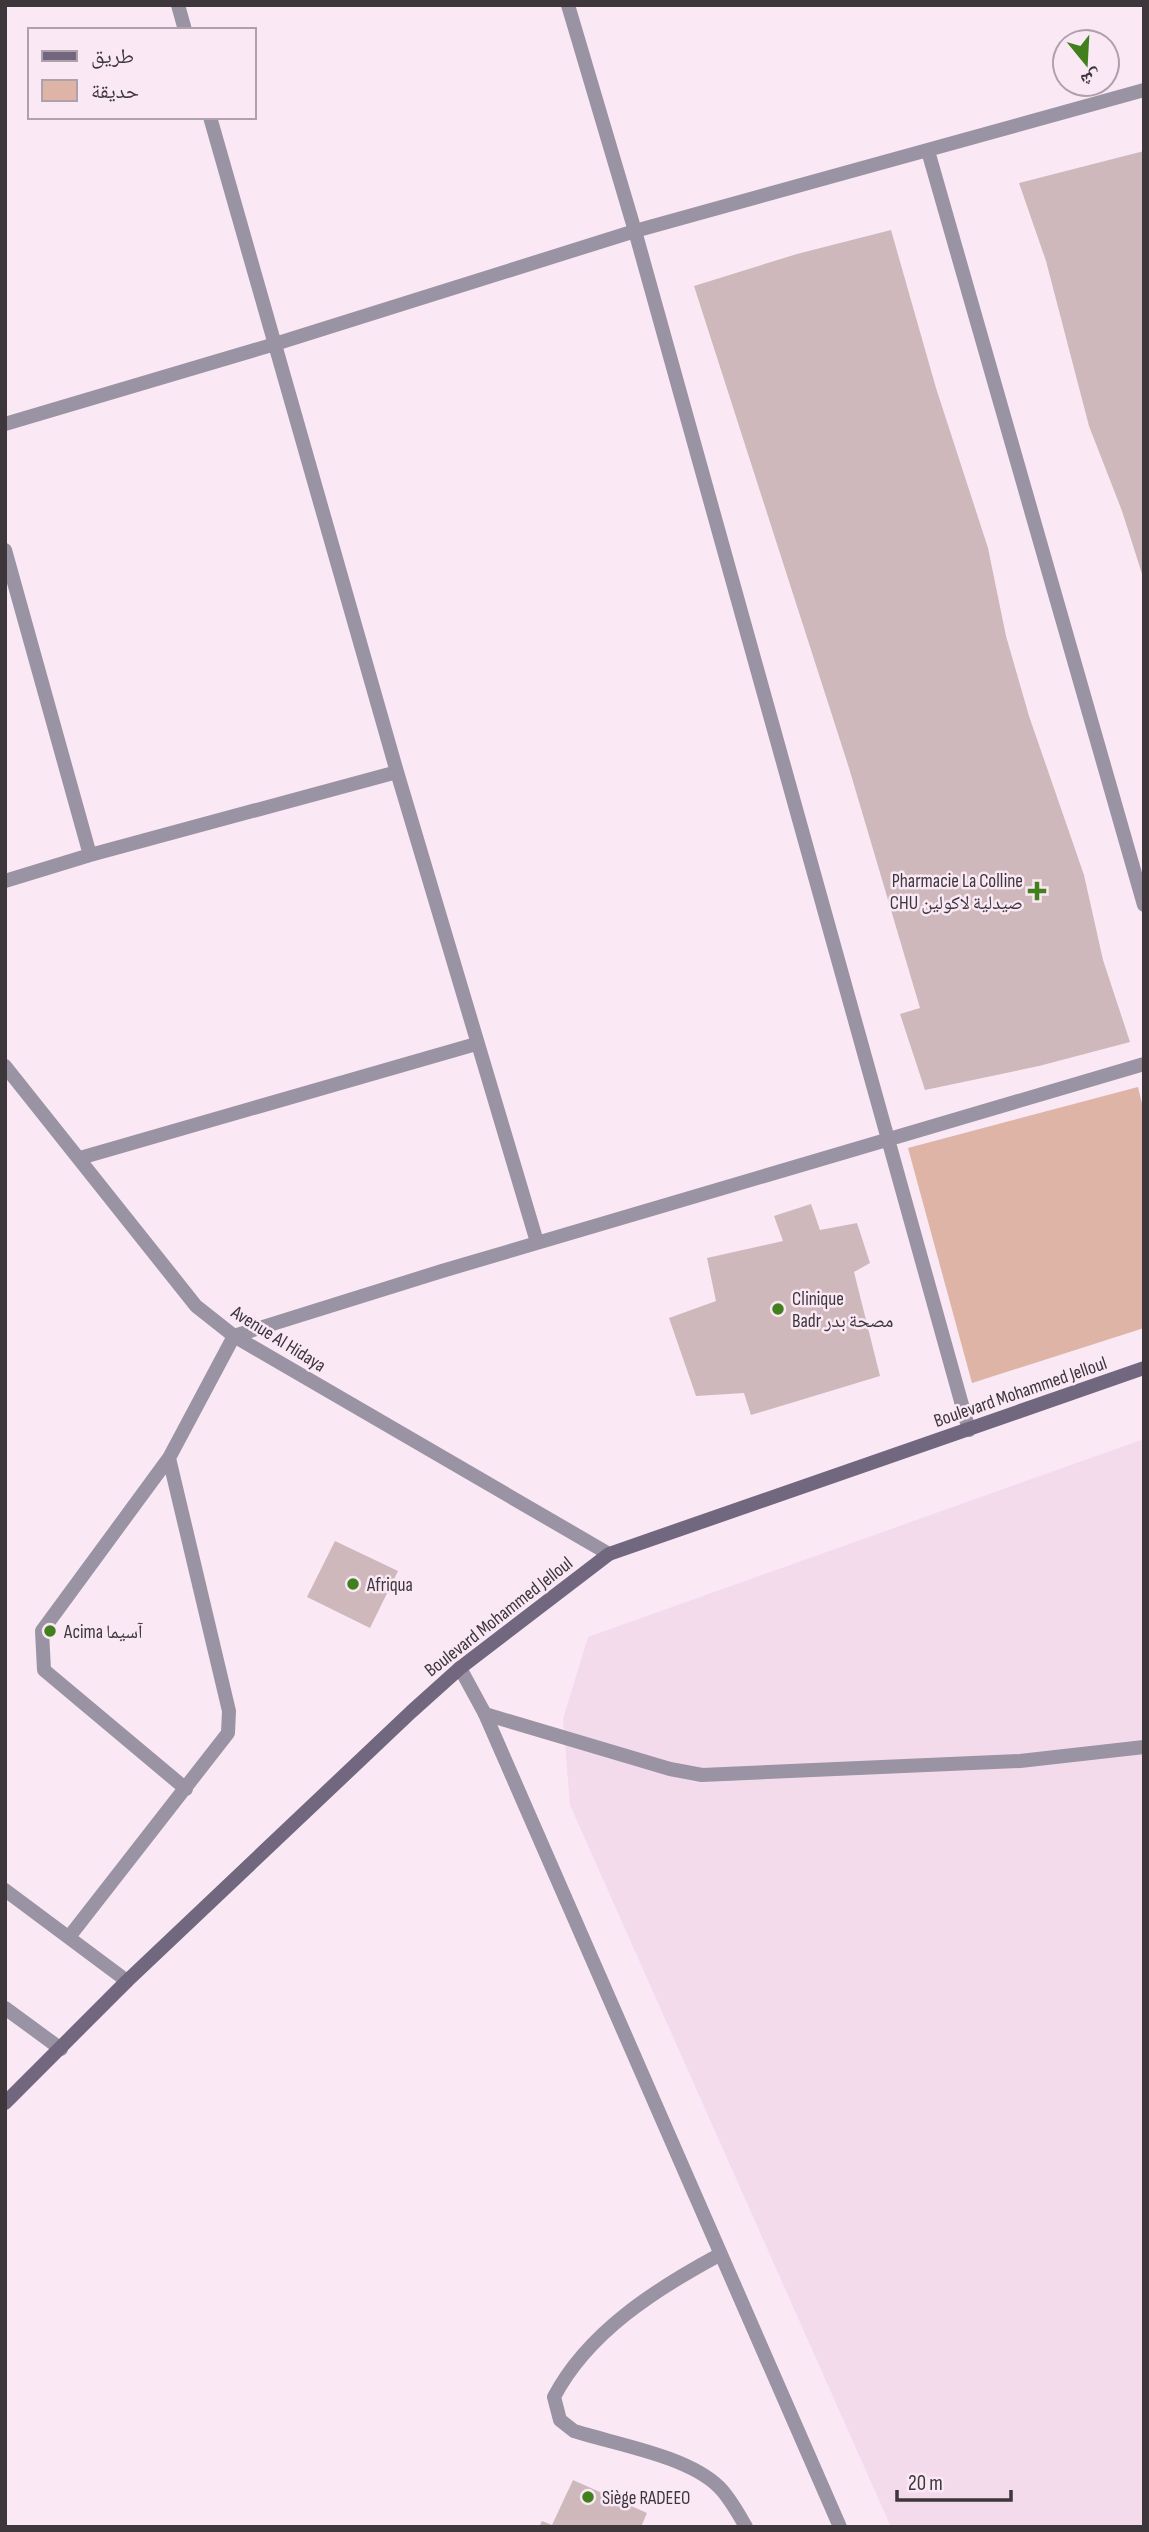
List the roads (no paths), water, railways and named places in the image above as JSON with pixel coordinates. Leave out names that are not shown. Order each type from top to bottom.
[{"type":"street","points":[[178,5],[184,28]]},
{"type":"street","points":[[568,5],[635,231],[969,1430]]},
{"type":"street","points":[[5,424],[275,344],[635,231],[1144,90]]},
{"type":"street","points":[[211,119],[476,1044],[537,1242]]},
{"type":"street","points":[[928,151],[1144,905]]},
{"type":"street","points":[[5,550],[90,855]]},
{"type":"street","points":[[5,881],[90,855],[397,772]]},
{"type":"street","points":[[80,1158],[476,1044]]},
{"type":"street","points":[[186,1789],[44,1670],[42,1631],[169,1458],[234,1336],[537,1242],[1144,1064]]},
{"type":"street","name":"Avenue Al Hidaya","points":[[5,1066],[80,1158],[157,1261],[196,1306],[234,1336],[609,1554]]},
{"type":"street","name":"Boulevard Mohammed Jelloul","points":[[5,2103],[127,1981],[343,1774],[460,1668],[609,1554],[1144,1368]]},
{"type":"street","points":[[69,1937],[228,1733],[229,1712],[169,1458]]},
{"type":"street","points":[[460,1668],[485,1714],[840,2527]]},
{"type":"street","points":[[485,1714],[670,1769],[702,1775],[1020,1761],[1144,1747]]},
{"type":"street","points":[[5,1890],[127,1981]]},
{"type":"street","points":[[5,2008],[61,2049]]},
{"type":"street","points":[[719,2255],[655,2291],[596,2342],[566,2374],[554,2397],[560,2420],[574,2431],[678,2463],[705,2476],[728,2498],[746,2527]]},
{"type":"place","name":"Pharmacie La Colline CHU صيدلية لاكولين","points":[[1037,891]]},
{"type":"place","name":"Clinique Badr مصحة بدر","points":[[778,1309]]},
{"type":"place","name":"Afriqua","points":[[353,1584]]},
{"type":"place","name":"Acima آسيما","points":[[50,1631]]},
{"type":"place","name":"Siège RADEEO","points":[[588,2497]]}]
